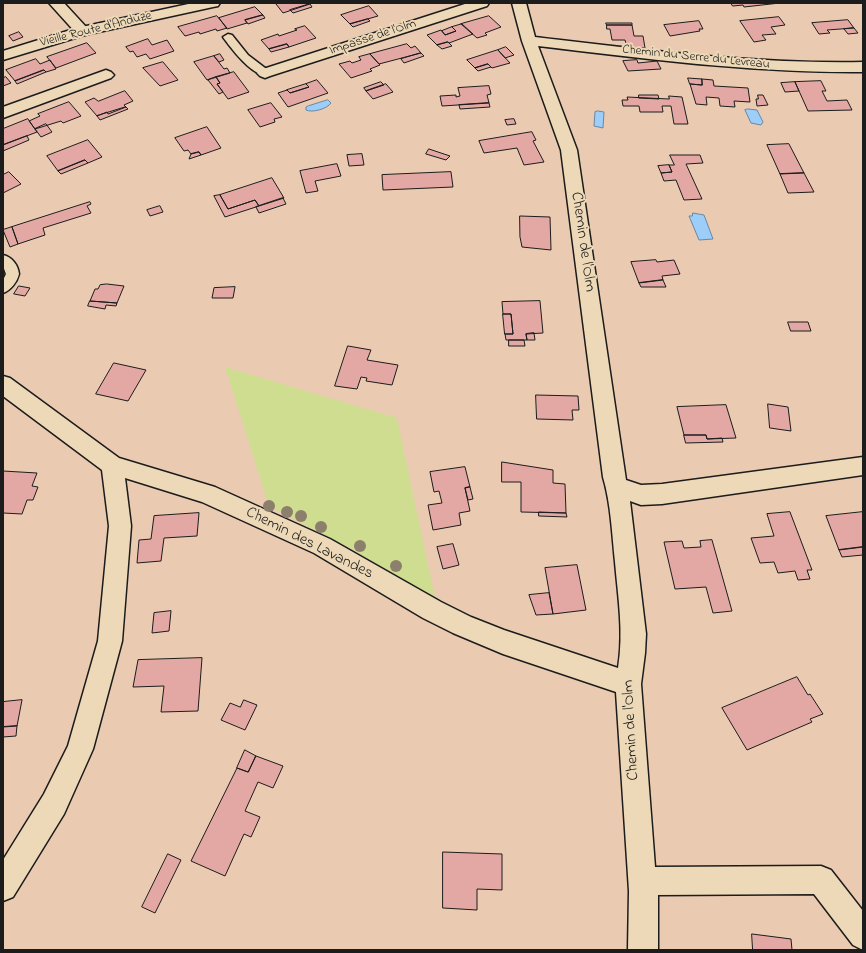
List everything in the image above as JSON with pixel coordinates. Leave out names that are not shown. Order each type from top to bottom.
[{"type":"street","points":[[56,3],[82,31]]},
{"type":"street","name":"Vieille Route d'Anduze","points":[[3,56],[82,31],[213,3]]},
{"type":"street","name":"Impasse de l'Olm","points":[[265,74],[482,3]]},
{"type":"street","name":"Chemin de l'Olm","points":[[519,3],[529,40],[569,150],[614,477],[617,488],[634,634],[633,654],[628,684],[642,881],[643,950]]},
{"type":"street","name":"Chemin du Serre du Levreau","points":[[529,40],[749,65],[829,68],[863,67]]},
{"type":"street","points":[[3,113],[106,75]]},
{"type":"street","name":"Chemin des Lavandes","points":[[3,384],[112,465],[207,494],[322,546],[432,610],[462,625],[503,642],[628,684]]},
{"type":"street","points":[[3,887],[54,804],[80,749],[110,641],[120,526],[112,465]]},
{"type":"street","points":[[617,488],[641,495],[662,494],[863,466]]},
{"type":"street","points":[[642,881],[821,880],[863,935]]},
{"type":"lane","points":[[228,37],[244,57],[265,74]]},
{"type":"lane","points":[[3,259],[10,265],[13,275],[12,279],[3,288]]},
{"type":"green space","points":[[225,367],[397,418],[435,598],[398,579],[357,552],[269,506]]},
{"type":"water","points":[[328,100],[331,103],[323,109],[315,111],[306,110],[306,107],[308,106]]},
{"type":"water","points":[[745,110],[757,110],[763,122],[761,125],[751,123]]},
{"type":"water","points":[[595,112],[604,112],[603,128],[594,126]]},
{"type":"water","points":[[693,213],[704,215],[713,239],[699,240],[689,216],[692,216]]},
{"type":"building","points":[[731,3],[780,3],[744,7],[743,5],[733,6]]},
{"type":"building","points":[[276,4],[310,4],[283,13]]},
{"type":"building","points":[[310,4],[312,7],[293,13],[290,10]]},
{"type":"building","points":[[369,6],[378,16],[350,24],[341,15]]},
{"type":"building","points":[[255,7],[263,15],[245,20],[247,23],[227,29],[219,18]]},
{"type":"building","points":[[263,15],[265,18],[248,24],[245,20]]},
{"type":"building","points":[[217,16],[227,28],[217,31],[216,29],[200,34],[199,32],[185,36],[178,27]]},
{"type":"building","points":[[489,16],[501,27],[485,33],[487,35],[477,38],[461,24]]},
{"type":"building","points":[[779,17],[785,25],[771,27],[776,34],[762,35],[766,40],[754,42],[740,21]]},
{"type":"building","points":[[368,19],[370,21],[353,27],[350,24]]},
{"type":"building","points":[[848,20],[854,28],[827,30],[830,33],[819,34],[812,23]]},
{"type":"building","points":[[699,21],[703,29],[699,29],[700,31],[670,36],[664,25]]},
{"type":"building","points":[[606,23],[632,23],[632,25],[607,25]]},
{"type":"building","points":[[462,24],[473,34],[449,43],[437,45],[427,35],[441,30],[445,35],[456,31],[452,27]]},
{"type":"building","points":[[607,25],[632,25],[634,36],[643,36],[645,48],[627,47],[625,40],[612,40],[610,29],[607,29]]},
{"type":"building","points":[[305,26],[316,38],[289,47],[287,44],[269,49],[261,40],[278,34],[279,36]]},
{"type":"building","points":[[452,27],[456,31],[445,35],[442,31]]},
{"type":"building","points":[[854,28],[858,33],[848,34],[844,29]]},
{"type":"building","points":[[19,32],[23,37],[13,41],[9,36]]},
{"type":"building","points":[[148,39],[152,45],[167,40],[174,51],[150,59],[146,54],[137,57],[133,51],[130,52],[126,47]]},
{"type":"building","points":[[448,42],[452,46],[442,49],[437,45]]},
{"type":"building","points":[[87,43],[96,53],[56,68],[47,57]]},
{"type":"building","points":[[287,44],[289,47],[271,52],[269,49]]},
{"type":"building","points":[[407,44],[411,48],[415,46],[421,53],[379,64],[370,54]]},
{"type":"building","points":[[506,47],[514,55],[505,58],[498,50]]},
{"type":"building","points":[[498,50],[510,63],[492,68],[488,64],[475,68],[467,60]]},
{"type":"building","points":[[421,53],[424,56],[404,63],[401,59]]},
{"type":"building","points":[[220,54],[224,60],[219,62],[214,56]]},
{"type":"building","points":[[370,54],[380,65],[370,69],[372,71],[351,78],[339,64],[350,61],[352,63],[361,60],[359,57]]},
{"type":"building","points":[[214,56],[224,69],[227,68],[230,73],[207,80],[194,62]]},
{"type":"building","points":[[36,59],[40,64],[50,60],[56,69],[46,72],[44,70],[15,81],[6,70]]},
{"type":"building","points":[[637,60],[638,63],[657,61],[661,69],[628,71],[623,61]]},
{"type":"building","points":[[163,62],[178,80],[160,86],[143,68]]},
{"type":"building","points":[[488,64],[491,67],[478,71],[475,68]]},
{"type":"building","points":[[44,70],[46,72],[17,84],[15,81]]},
{"type":"building","points":[[234,72],[249,92],[228,99],[217,84],[220,83],[216,77]]},
{"type":"building","points":[[6,77],[11,83],[3,86],[3,78]]},
{"type":"building","points":[[216,77],[220,83],[217,84],[223,92],[219,94],[208,80]]},
{"type":"building","points":[[688,78],[702,79],[702,85],[690,84]]},
{"type":"building","points":[[702,79],[713,80],[714,86],[748,88],[750,102],[734,101],[735,107],[720,106],[719,98],[706,97],[707,105],[696,104],[690,84],[702,85]]},
{"type":"building","points":[[317,80],[328,93],[288,107],[278,93],[287,90],[290,93],[309,87],[306,84]]},
{"type":"building","points":[[821,81],[826,91],[822,91],[827,101],[847,100],[852,110],[808,111],[795,82]]},
{"type":"building","points":[[381,82],[384,85],[366,91],[364,88]]},
{"type":"building","points":[[795,82],[799,91],[785,92],[781,83]]},
{"type":"building","points":[[306,84],[309,87],[290,93],[287,90]]},
{"type":"building","points":[[386,84],[393,92],[373,99],[366,91]]},
{"type":"building","points":[[489,86],[491,94],[487,95],[489,103],[442,106],[440,96],[460,96],[458,88]]},
{"type":"building","points":[[125,91],[133,101],[124,105],[126,107],[108,114],[107,112],[97,116],[85,102],[94,98],[98,101]]},
{"type":"building","points":[[639,95],[658,95],[659,99],[639,98]]},
{"type":"building","points":[[758,95],[763,95],[768,105],[757,106],[756,99],[758,99]]},
{"type":"building","points":[[669,96],[682,97],[688,124],[674,124],[671,106],[662,106],[663,112],[640,112],[639,106],[623,106],[622,100],[628,100],[627,97],[669,99]]},
{"type":"building","points":[[69,102],[81,116],[63,123],[61,121],[35,129],[29,121],[40,116],[38,114]]},
{"type":"building","points":[[271,103],[282,117],[274,119],[275,122],[260,127],[248,110]]},
{"type":"building","points":[[489,103],[490,107],[460,109],[459,105]]},
{"type":"building","points":[[126,107],[128,109],[100,120],[97,116]]},
{"type":"building","points":[[28,119],[37,132],[3,145],[3,129]]},
{"type":"building","points":[[514,119],[516,124],[507,125],[505,120]]},
{"type":"building","points":[[46,124],[52,132],[41,137],[35,129]]},
{"type":"building","points":[[207,127],[221,148],[201,155],[199,152],[191,154],[188,150],[184,151],[175,138]]},
{"type":"building","points":[[532,132],[536,140],[533,141],[544,162],[524,165],[517,148],[484,153],[479,141]]},
{"type":"building","points":[[27,136],[29,140],[3,151],[3,145]]},
{"type":"building","points":[[88,140],[102,157],[88,163],[85,160],[58,171],[47,156]]},
{"type":"building","points":[[789,144],[804,173],[780,174],[767,145]]},
{"type":"building","points":[[429,149],[450,156],[446,160],[426,154]]},
{"type":"building","points":[[199,152],[201,155],[189,159],[191,154]]},
{"type":"building","points":[[362,154],[364,165],[349,166],[347,155]]},
{"type":"building","points":[[670,155],[700,155],[703,163],[686,164],[702,199],[684,200],[676,180],[664,181],[661,173],[672,172],[669,165],[674,165]]},
{"type":"building","points":[[85,160],[88,163],[61,174],[58,171]]},
{"type":"building","points":[[337,164],[341,176],[315,181],[318,191],[306,193],[300,171]]},
{"type":"building","points":[[669,165],[672,172],[661,173],[658,166]]},
{"type":"building","points":[[9,172],[21,184],[3,193],[3,175]]},
{"type":"building","points":[[451,172],[453,187],[383,190],[382,175]]},
{"type":"building","points":[[804,173],[814,192],[788,193],[780,174]]},
{"type":"building","points":[[272,178],[284,198],[259,206],[255,200],[228,209],[220,195]]},
{"type":"building","points":[[220,195],[228,209],[255,200],[259,206],[225,217],[214,196]]},
{"type":"building","points":[[283,198],[286,204],[259,213],[256,207]]},
{"type":"building","points":[[90,202],[91,204],[87,206],[91,213],[43,228],[45,235],[18,244],[12,227]]},
{"type":"building","points":[[160,206],[163,212],[150,216],[147,210]]},
{"type":"building","points":[[520,216],[550,217],[551,250],[522,247],[520,237]]},
{"type":"building","points":[[12,227],[18,244],[10,247],[3,230]]},
{"type":"building","points":[[656,260],[657,262],[674,260],[680,274],[662,276],[663,280],[639,283],[631,262]]},
{"type":"building","points":[[663,280],[666,287],[641,287],[639,283]]},
{"type":"building","points":[[107,284],[124,286],[117,303],[90,301],[95,289],[98,289],[100,285]]},
{"type":"building","points":[[19,286],[30,288],[25,296],[14,294]]},
{"type":"building","points":[[235,287],[233,298],[212,298],[214,288]]},
{"type":"building","points":[[90,301],[117,303],[116,306],[106,305],[105,309],[88,306]]},
{"type":"building","points":[[540,301],[543,333],[526,334],[527,340],[506,340],[505,334],[513,334],[511,314],[503,314],[502,302]]},
{"type":"building","points":[[503,314],[511,314],[513,334],[505,334]]},
{"type":"building","points":[[788,322],[808,322],[811,331],[791,331]]},
{"type":"building","points":[[534,333],[535,340],[527,340],[526,334]]},
{"type":"building","points":[[509,340],[524,340],[525,346],[509,346]]},
{"type":"building","points":[[348,346],[371,350],[367,360],[398,365],[392,385],[366,381],[367,378],[361,377],[357,389],[335,386]]},
{"type":"building","points":[[114,363],[146,370],[128,401],[96,394]]},
{"type":"building","points":[[536,395],[578,396],[579,410],[572,410],[573,420],[537,419]]},
{"type":"building","points":[[768,404],[788,407],[791,431],[770,428]]},
{"type":"building","points":[[726,405],[736,438],[707,439],[706,435],[684,435],[677,407]]},
{"type":"building","points":[[684,435],[706,435],[707,439],[722,438],[723,442],[686,443]]},
{"type":"building","points":[[502,462],[553,470],[553,483],[565,484],[566,513],[521,512],[521,482],[502,482]]},
{"type":"building","points":[[465,467],[470,487],[465,488],[470,511],[459,513],[461,525],[433,530],[428,505],[442,503],[439,491],[434,492],[430,472]]},
{"type":"building","points":[[3,471],[37,473],[32,486],[38,487],[33,500],[27,500],[22,514],[3,513]]},
{"type":"building","points":[[470,487],[473,499],[468,500],[465,488]]},
{"type":"building","points":[[539,512],[566,513],[567,517],[539,516]]},
{"type":"building","points":[[790,512],[812,570],[807,570],[810,579],[798,580],[795,571],[778,573],[774,562],[760,563],[751,538],[774,536],[767,514]]},
{"type":"building","points":[[863,512],[863,547],[839,550],[826,516]]},
{"type":"building","points":[[199,513],[197,536],[164,538],[161,561],[137,563],[139,540],[151,539],[154,516]]},
{"type":"building","points":[[712,540],[732,611],[713,613],[706,587],[675,589],[664,542],[682,541],[684,548],[701,547],[700,541]]},
{"type":"building","points":[[453,544],[459,565],[443,569],[437,547]]},
{"type":"building","points":[[863,547],[863,555],[842,557],[839,550]]},
{"type":"building","points":[[577,565],[586,610],[553,614],[545,568]]},
{"type":"building","points":[[549,593],[553,614],[536,615],[529,595]]},
{"type":"building","points":[[171,611],[169,631],[152,633],[154,613]]},
{"type":"building","points":[[202,658],[198,711],[161,712],[164,686],[133,687],[138,660]]},
{"type":"building","points":[[797,677],[808,695],[810,694],[823,714],[810,719],[812,722],[747,750],[722,708]]},
{"type":"building","points":[[22,700],[17,726],[3,727],[3,702]]},
{"type":"building","points":[[244,700],[257,705],[245,730],[221,720],[230,703],[240,707]]},
{"type":"building","points":[[17,726],[16,736],[3,737],[3,727]]},
{"type":"building","points":[[245,750],[256,756],[248,772],[237,768]]},
{"type":"building","points":[[256,756],[283,766],[273,788],[258,782],[245,811],[260,817],[251,837],[244,834],[225,876],[191,861],[237,768],[248,772]]},
{"type":"building","points":[[443,852],[502,854],[502,890],[477,889],[477,910],[443,908]]},
{"type":"building","points":[[168,854],[181,860],[155,913],[142,907]]},
{"type":"building","points":[[752,934],[791,939],[792,950],[753,950]]}]
